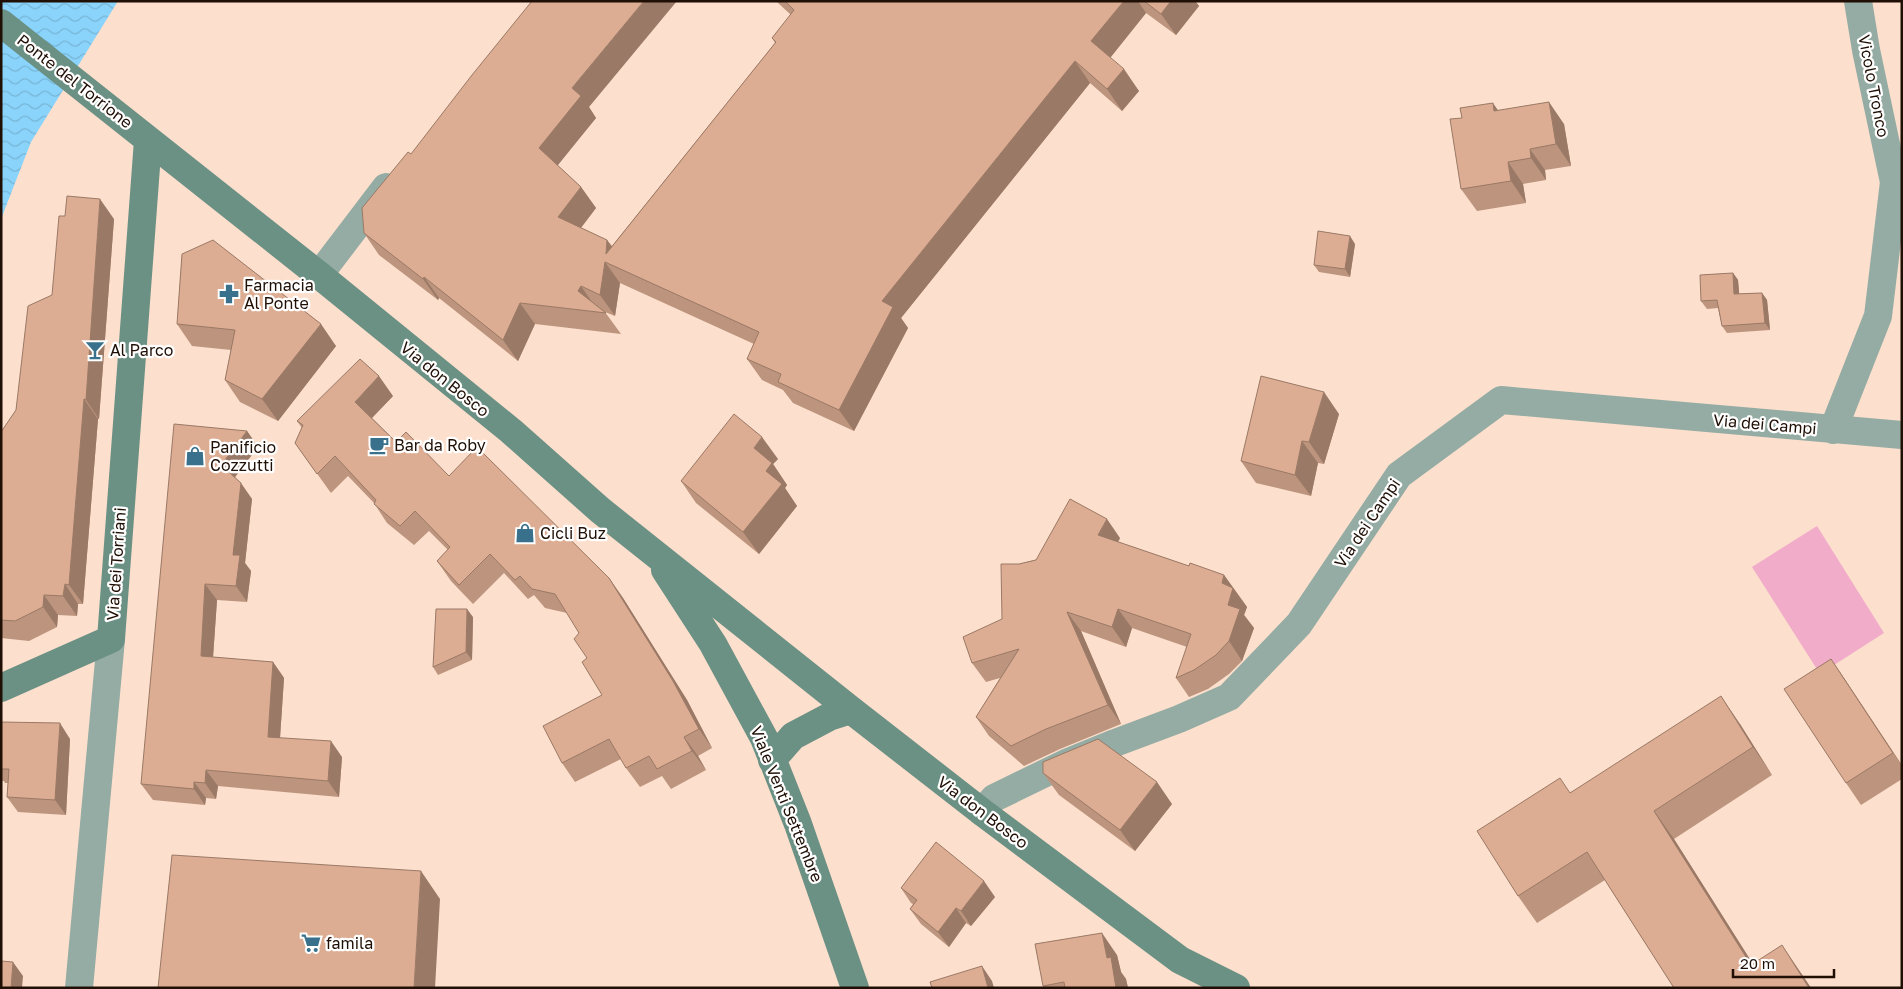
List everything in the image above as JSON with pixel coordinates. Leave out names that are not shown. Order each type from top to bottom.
[{"type":"main road","name":"Ponte del Torrione","points":[[1,23],[148,140]]},
{"type":"main road","name":"Via don Bosco","points":[[148,140],[319,275],[511,431],[600,510],[740,620],[850,710],[982,812],[1180,960],[1236,988]]},
{"type":"main road","name":"Via dei Torriani","points":[[111,639],[148,140]]},
{"type":"main road","name":"Viale Venti Settembre","points":[[652,552],[713,644],[764,738],[798,824],[856,988]]},
{"type":"main road","points":[[713,644],[740,620]]},
{"type":"main road","points":[[1,688],[111,639]]},
{"type":"main road","points":[[772,760],[792,736],[850,710]]},
{"type":"street","name":"Vicolo Tronco","points":[[1833,430],[1878,316],[1894,182],[1866,50],[1858,1]]},
{"type":"street","points":[[319,275],[402,165]]},
{"type":"street","name":"Via dei Campi","points":[[982,812],[994,798],[1066,763],[1229,697],[1299,624],[1398,475],[1502,400],[1902,435]]},
{"type":"street","name":"Via dei Torriani","points":[[79,988],[111,639]]},
{"type":"shaded area","points":[[1817,526],[1884,633],[1820,674],[1752,567]]},
{"type":"water","points":[[1,1],[118,1],[31,142],[1,219]]},
{"type":"building","points":[[532,1],[644,1],[572,88],[581,96],[539,148],[581,187],[558,217],[607,240],[606,254],[776,42],[772,38],[794,10],[785,1],[1124,1],[1091,41],[1124,69],[1107,89],[1075,61],[882,301],[893,307],[839,410],[778,382],[781,374],[747,359],[759,332],[605,262],[600,295],[581,286],[578,291],[606,313],[520,303],[503,340],[424,277],[423,279],[364,233],[362,208],[408,152],[411,154]]},
{"type":"building","points":[[1144,1],[1171,1],[1161,14]]},
{"type":"building","points":[[1549,102],[1556,144],[1530,149],[1531,158],[1508,162],[1511,181],[1461,189],[1450,119],[1462,118],[1460,108],[1493,103],[1494,111]]},
{"type":"building","points":[[67,196],[100,199],[86,400],[84,399],[69,585],[65,584],[63,596],[44,595],[43,607],[15,621],[1,620],[1,432],[16,410],[28,306],[52,295],[59,216],[65,216]]},
{"type":"building","points":[[1318,231],[1350,236],[1345,269],[1314,265]]},
{"type":"building","points":[[213,240],[321,324],[262,399],[225,380],[235,330],[177,324],[182,254]]},
{"type":"building","points":[[1733,273],[1734,294],[1762,293],[1765,323],[1722,326],[1717,300],[1701,301],[1700,275]]},
{"type":"building","points":[[360,359],[379,376],[355,402],[396,442],[406,432],[449,476],[477,447],[609,578],[673,681],[699,729],[684,737],[692,751],[657,769],[649,756],[626,768],[609,739],[562,763],[543,726],[602,695],[582,662],[587,658],[574,639],[579,633],[555,594],[532,589],[520,576],[515,580],[490,554],[459,585],[437,561],[450,547],[415,511],[400,526],[374,504],[376,500],[335,456],[317,474],[295,443],[303,425],[297,421]]},
{"type":"building","points":[[1261,376],[1324,392],[1309,442],[1302,441],[1295,475],[1241,461]]},
{"type":"building","points":[[734,414],[762,437],[754,448],[772,463],[766,471],[782,484],[743,532],[681,481]]},
{"type":"building","points":[[174,424],[247,431],[221,465],[241,483],[233,555],[240,555],[236,586],[205,584],[201,656],[273,662],[268,737],[331,741],[328,781],[206,770],[205,783],[194,782],[194,789],[141,784]]},
{"type":"building","points":[[1070,499],[1107,519],[1098,535],[1189,566],[1190,563],[1224,575],[1222,583],[1233,588],[1228,605],[1240,609],[1229,641],[1216,655],[1194,670],[1176,678],[1191,634],[1118,609],[1112,627],[1067,612],[1108,705],[1046,729],[1011,746],[976,717],[1019,649],[972,663],[963,637],[1002,619],[1001,564],[1019,564],[1036,560]]},
{"type":"building","points":[[436,609],[467,609],[466,652],[433,667]]},
{"type":"building","points":[[1831,659],[1893,753],[1846,783],[1784,689]]},
{"type":"building","points":[[1721,696],[1753,747],[1654,811],[1751,965],[1782,945],[1809,988],[1674,988],[1587,852],[1518,896],[1477,831],[1560,778],[1570,793]]},
{"type":"building","points":[[1,722],[60,723],[55,800],[7,797],[9,769],[1,769]]},
{"type":"building","points":[[1098,739],[1157,782],[1120,830],[1043,773],[1043,762]]},
{"type":"building","points":[[936,842],[984,881],[961,911],[956,908],[938,932],[910,909],[917,900],[901,888]]},
{"type":"building","name":"famila","points":[[172,855],[421,871],[414,988],[158,988]]},
{"type":"building","points":[[1102,933],[1107,958],[1111,957],[1116,988],[1065,988],[1064,982],[1043,986],[1035,944]]},
{"type":"building","points":[[1,961],[13,962],[11,988],[1,988]]},
{"type":"building","points":[[982,966],[988,988],[932,988],[930,982]]},
{"type":"place","name":"Farmacia Al Ponte","points":[[229,294]]},
{"type":"place","name":"Al Parco","points":[[95,350]]},
{"type":"place","name":"Bar da Roby","points":[[379,445]]},
{"type":"place","name":"Panificio Cozzutti","points":[[195,456]]},
{"type":"place","name":"Cicli Buz","points":[[525,533]]},
{"type":"place","name":"famila","points":[[311,943]]}]
